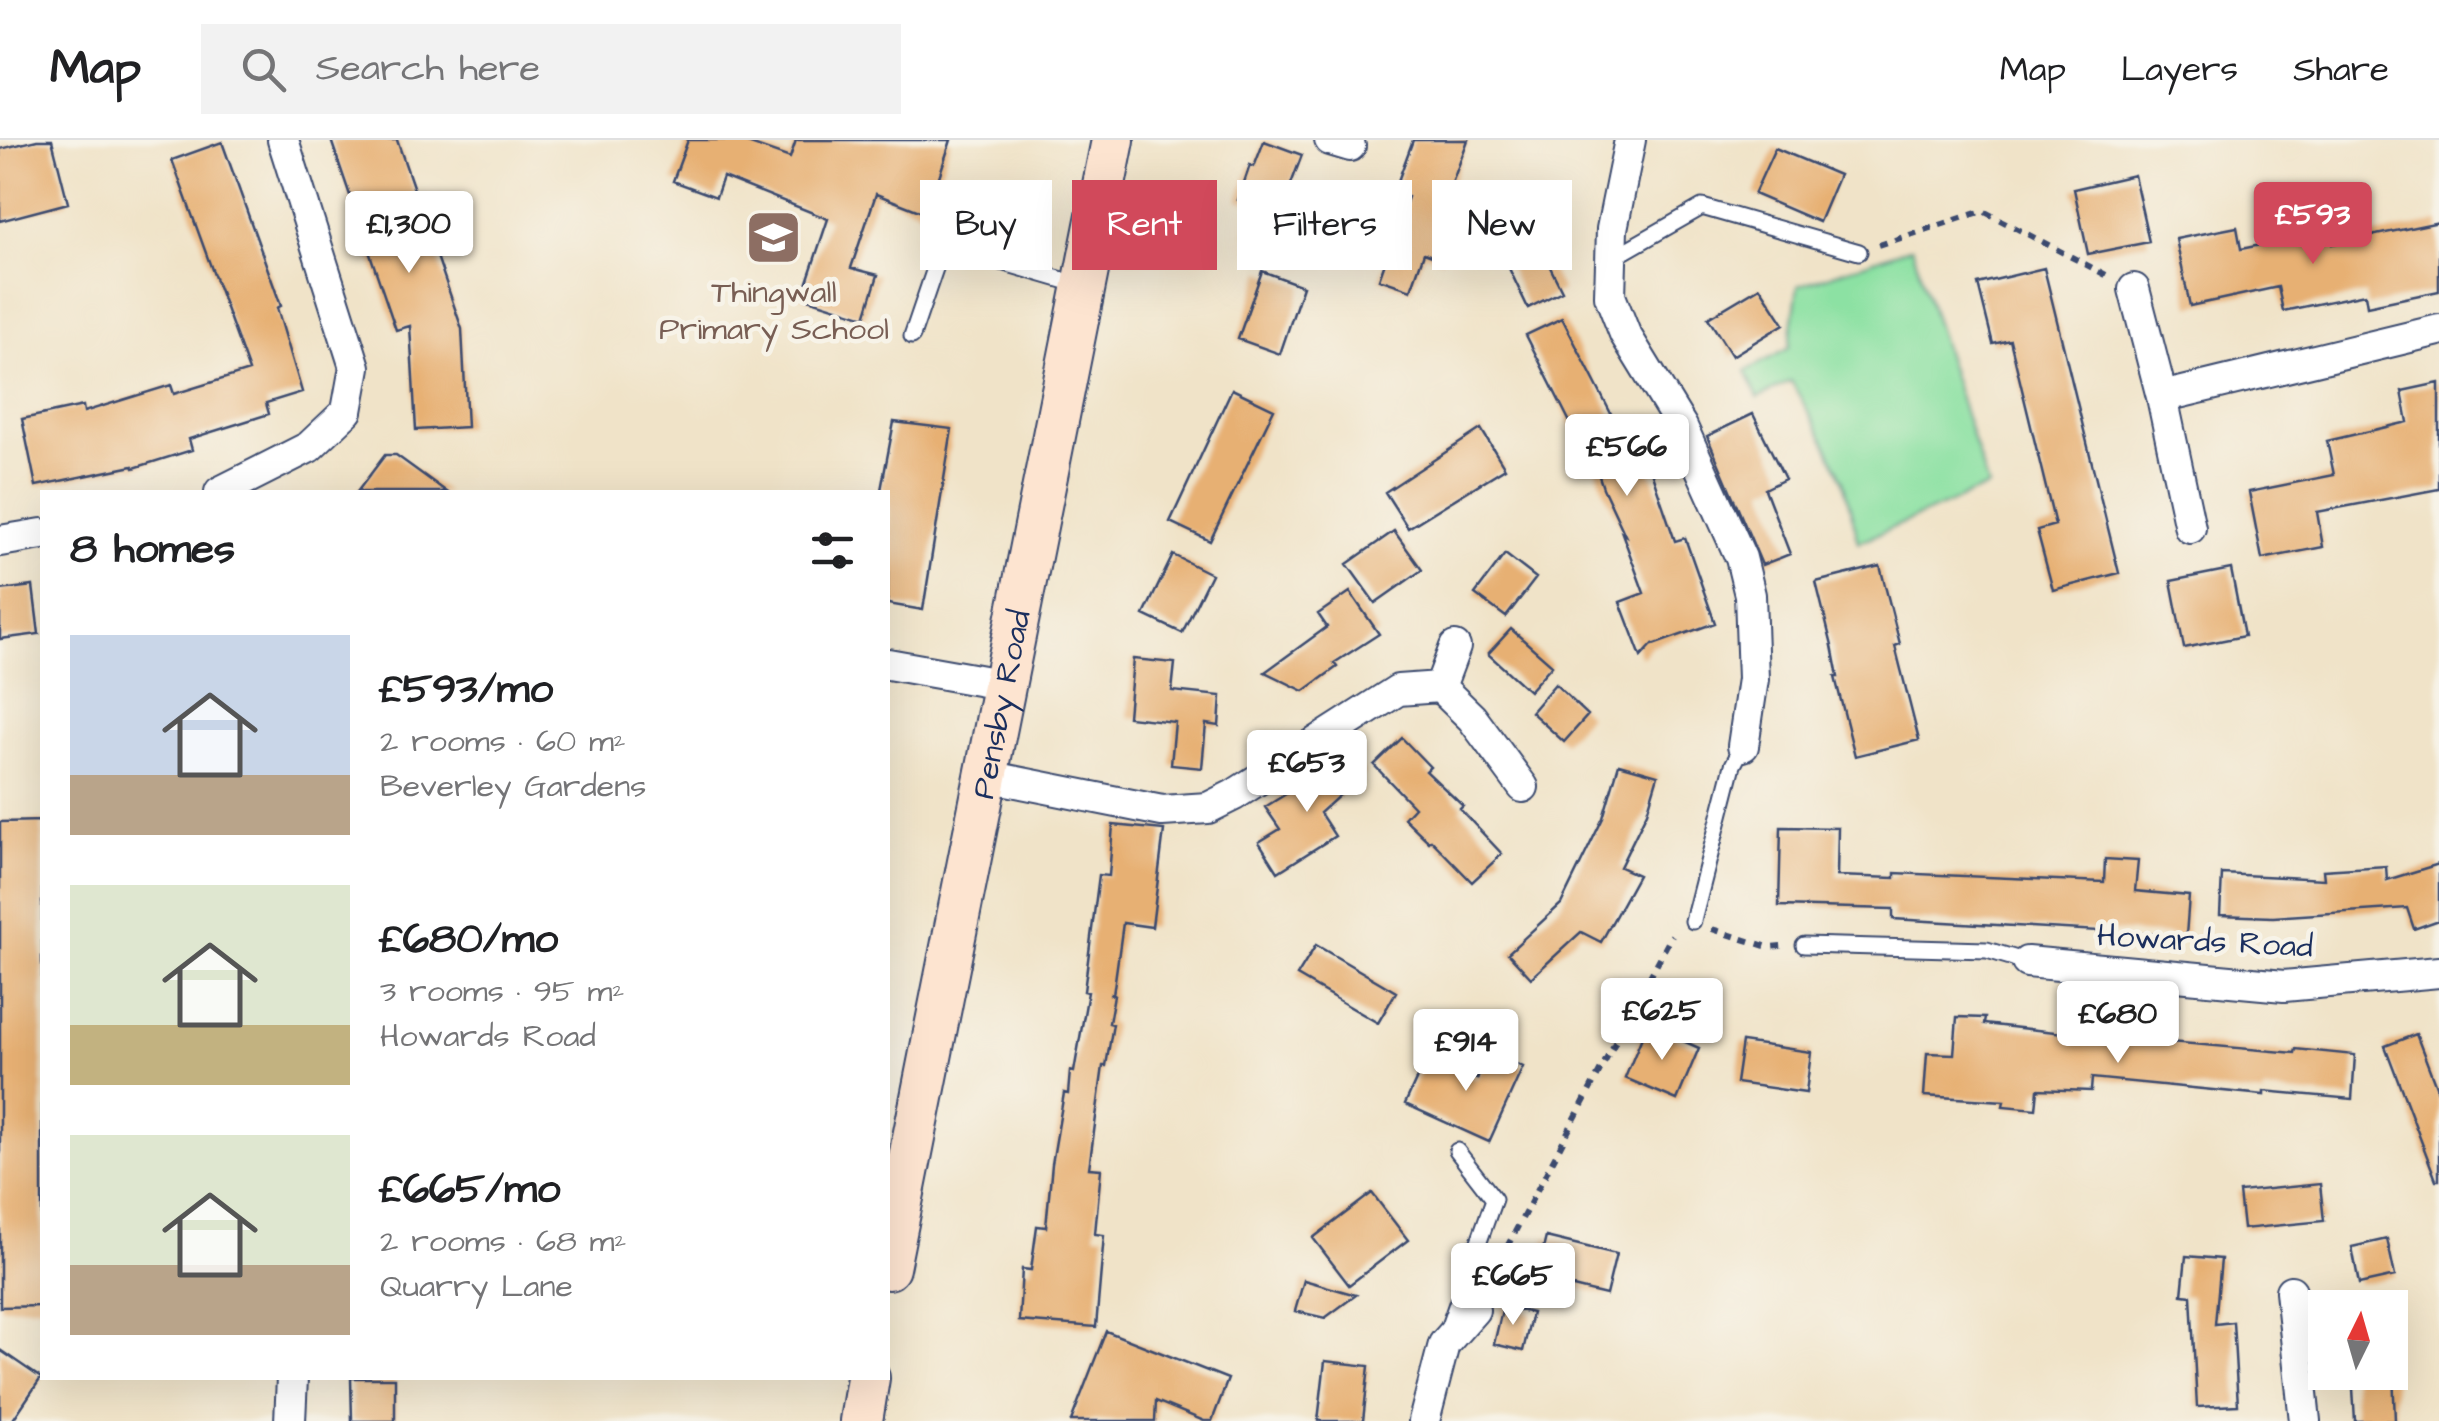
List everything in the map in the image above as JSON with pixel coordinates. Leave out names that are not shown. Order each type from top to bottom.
[{"type":"main road","name":"Pensby Road","points":[[890,1256],[1113,140]]},
{"type":"main road","points":[[861,1421],[868,1380]]},
{"type":"street","points":[[224,490],[309,448],[347,411],[355,367],[283,140]]},
{"type":"street","points":[[1630,140],[1608,260],[1610,296],[1625,334],[1682,427],[1741,558],[1750,595],[1753,679],[1743,746]]},
{"type":"street","points":[[2134,289],[2190,528]]},
{"type":"street","points":[[2162,397],[2439,330]]},
{"type":"street","points":[[0,541],[40,534]]},
{"type":"street","points":[[1440,686],[1454,647]]},
{"type":"street","points":[[890,664],[1006,685]]},
{"type":"street","points":[[987,776],[1162,810],[1208,808],[1398,690],[1440,686]]},
{"type":"street","points":[[1440,686],[1472,718],[1522,787]]},
{"type":"street","name":"Howards Road","points":[[2027,962],[2284,986],[2439,972]]},
{"type":"street","points":[[2291,1291],[2305,1421]]},
{"type":"street","points":[[1424,1421],[1444,1344],[1474,1310]]},
{"type":"street","points":[[290,1421],[292,1380]]},
{"type":"lane","points":[[1608,260],[1702,207],[1860,252]]},
{"type":"lane","points":[[912,336],[942,245],[1084,286]]},
{"type":"lane","points":[[1693,921],[1733,764],[1743,746]]},
{"type":"lane","points":[[1804,945],[1988,950],[2027,962]]},
{"type":"lane","points":[[1444,1344],[1494,1199],[1457,1151]]},
{"type":"path","points":[[1860,252],[1983,211],[2134,289]]},
{"type":"path","points":[[1474,1310],[1676,928],[1693,921],[1734,938],[1768,946],[1804,945]]},
{"type":"green space","points":[[1912,247],[1988,487],[1859,542],[1843,481],[1791,381],[1758,398],[1746,371],[1789,348],[1798,286]]},
{"type":"building","points":[[52,140],[68,203],[0,221],[0,149]]},
{"type":"building","points":[[331,140],[397,140],[462,329],[467,427],[416,430],[410,326],[396,330]]},
{"type":"building","points":[[688,140],[739,140],[790,158],[796,140],[951,140],[938,180],[920,180],[920,211],[876,194],[851,268],[878,275],[865,317],[802,297],[828,219],[723,177],[716,197],[673,181]]},
{"type":"building","points":[[1413,140],[1468,140],[1453,180],[1432,180],[1432,256],[1424,253],[1411,290],[1379,279],[1382,270],[1412,270],[1412,180],[1398,180]]},
{"type":"building","points":[[1264,141],[1302,155],[1293,180],[1245,180],[1250,165],[1254,167]]},
{"type":"building","points":[[222,142],[281,306],[277,308],[302,392],[266,403],[269,414],[189,439],[192,450],[134,468],[36,486],[22,419],[83,406],[84,412],[171,385],[174,394],[249,371],[172,160]]},
{"type":"building","points":[[1775,148],[1839,175],[1819,222],[1754,194]]},
{"type":"building","points":[[2134,175],[2149,242],[2088,254],[2074,189]]},
{"type":"building","points":[[2439,222],[2439,291],[2367,306],[2365,294],[2283,311],[2278,287],[2190,306],[2176,239],[2237,227],[2241,249],[2329,231],[2332,244]]},
{"type":"building","points":[[2044,268],[2119,573],[2053,590],[2037,530],[2055,525],[2010,340],[1993,344],[1978,284]]},
{"type":"building","points":[[1510,270],[1552,270],[1562,291],[1528,308]]},
{"type":"building","points":[[1262,271],[1303,286],[1280,354],[1238,339]]},
{"type":"building","points":[[1760,287],[1784,324],[1732,356],[1708,318]]},
{"type":"building","points":[[1562,318],[1625,441],[1639,436],[1675,541],[1685,538],[1715,623],[1654,643],[1641,657],[1620,602],[1644,593],[1622,533],[1625,535],[1590,449],[1586,454],[1526,335]]},
{"type":"building","points":[[2439,383],[2439,489],[2317,512],[2323,547],[2262,559],[2249,492],[2334,475],[2327,441],[2408,422],[2402,391]]},
{"type":"building","points":[[1232,389],[1274,409],[1210,541],[1170,522]]},
{"type":"building","points":[[1753,414],[1785,479],[1765,489],[1790,554],[1762,565],[1707,436]]},
{"type":"building","points":[[894,422],[952,429],[923,610],[890,604],[890,490],[881,490]]},
{"type":"building","points":[[1481,429],[1505,468],[1408,528],[1385,492]]},
{"type":"building","points":[[385,455],[396,455],[444,490],[359,490]]},
{"type":"building","points":[[1394,531],[1422,570],[1375,603],[1347,564]]},
{"type":"building","points":[[1505,554],[1536,578],[1506,617],[1475,594]]},
{"type":"building","points":[[1173,555],[1211,574],[1182,633],[1144,615]]},
{"type":"building","points":[[1880,566],[1919,740],[1855,756],[1816,582]]},
{"type":"building","points":[[2231,569],[2244,636],[2184,648],[2171,581]]},
{"type":"building","points":[[33,586],[39,634],[0,639],[0,590]]},
{"type":"building","points":[[1350,592],[1379,634],[1334,663],[1337,667],[1304,691],[1265,672],[1327,627],[1318,614]]},
{"type":"building","points":[[1511,629],[1552,665],[1529,691],[1488,654]]},
{"type":"building","points":[[1133,659],[1175,663],[1172,691],[1221,696],[1219,726],[1206,724],[1202,768],[1171,765],[1175,722],[1128,717]]},
{"type":"building","points":[[1555,684],[1588,715],[1564,742],[1531,712]]},
{"type":"building","points":[[1402,738],[1430,767],[1426,771],[1463,806],[1460,809],[1502,854],[1472,882],[1404,818],[1414,807],[1374,765]]},
{"type":"building","points":[[1345,753],[1364,773],[1320,813],[1335,836],[1278,872],[1259,842],[1280,829],[1265,807],[1294,789],[1298,797]]},
{"type":"building","points":[[1619,764],[1658,775],[1647,812],[1620,867],[1638,875],[1601,942],[1581,932],[1531,978],[1508,953],[1561,904],[1603,818]]},
{"type":"building","points":[[40,821],[40,1306],[0,1307],[0,822]]},
{"type":"building","points":[[1113,825],[1164,830],[1152,927],[1123,923],[1109,1023],[1113,1024],[1089,1168],[1101,1169],[1095,1234],[1104,1235],[1096,1327],[1019,1321],[1022,1269],[1031,1270],[1037,1226],[1046,1227],[1064,1093],[1068,1094],[1070,1071],[1074,1072],[1088,992],[1084,991],[1099,875],[1109,876]]},
{"type":"building","points":[[1781,827],[1838,828],[1837,876],[1895,878],[1895,873],[2104,882],[2105,859],[2138,861],[2135,891],[2189,896],[2186,936],[1893,919],[1893,909],[1779,906]]},
{"type":"building","points":[[2439,864],[2439,920],[2414,929],[2407,908],[2273,917],[2220,915],[2222,874],[2324,879],[2323,870],[2386,866],[2387,880]]},
{"type":"building","points":[[1316,945],[1396,992],[1378,1023],[1297,976]]},
{"type":"building","points":[[1957,1017],[1985,1018],[1984,1024],[2055,1032],[2355,1055],[2352,1099],[2264,1091],[2264,1095],[2092,1078],[2091,1091],[2038,1089],[2036,1109],[2003,1106],[2004,1101],[1924,1096],[1927,1053],[1954,1054]]},
{"type":"building","points":[[1647,1025],[1699,1048],[1677,1100],[1625,1078]]},
{"type":"building","points":[[2416,1034],[2439,1094],[2439,1180],[2385,1046]]},
{"type":"building","points":[[1742,1042],[1811,1052],[1806,1093],[1736,1083]]},
{"type":"building","points":[[1489,1052],[1523,1067],[1489,1142],[1405,1104],[1427,1056],[1477,1079]]},
{"type":"building","points":[[2320,1184],[2324,1221],[2243,1229],[2239,1192]]},
{"type":"building","points":[[1372,1193],[1408,1240],[1349,1285],[1313,1238]]},
{"type":"building","points":[[1546,1237],[1616,1254],[1606,1295],[1536,1278]]},
{"type":"building","points":[[2387,1239],[2395,1276],[2359,1284],[2352,1247]]},
{"type":"building","points":[[2186,1256],[2221,1259],[2215,1324],[2233,1322],[2238,1405],[2197,1407],[2191,1296],[2182,1295]]},
{"type":"building","points":[[1304,1280],[1356,1295],[1325,1318],[1295,1311]]},
{"type":"building","points":[[1503,1306],[1532,1313],[1523,1351],[1494,1344]]},
{"type":"building","points":[[1106,1331],[1228,1379],[1212,1421],[1156,1401],[1155,1421],[1071,1421]]},
{"type":"building","points":[[0,1350],[40,1379],[12,1421],[0,1421]]},
{"type":"building","points":[[1325,1361],[1369,1366],[1363,1421],[1318,1421]]},
{"type":"building","points":[[351,1380],[395,1380],[395,1421],[352,1421]]},
{"type":"building","points":[[2353,1390],[2394,1390],[2395,1421],[2355,1421]]},
{"type":"place","name":"Thingwall Primary School","points":[[774,237]]}]
